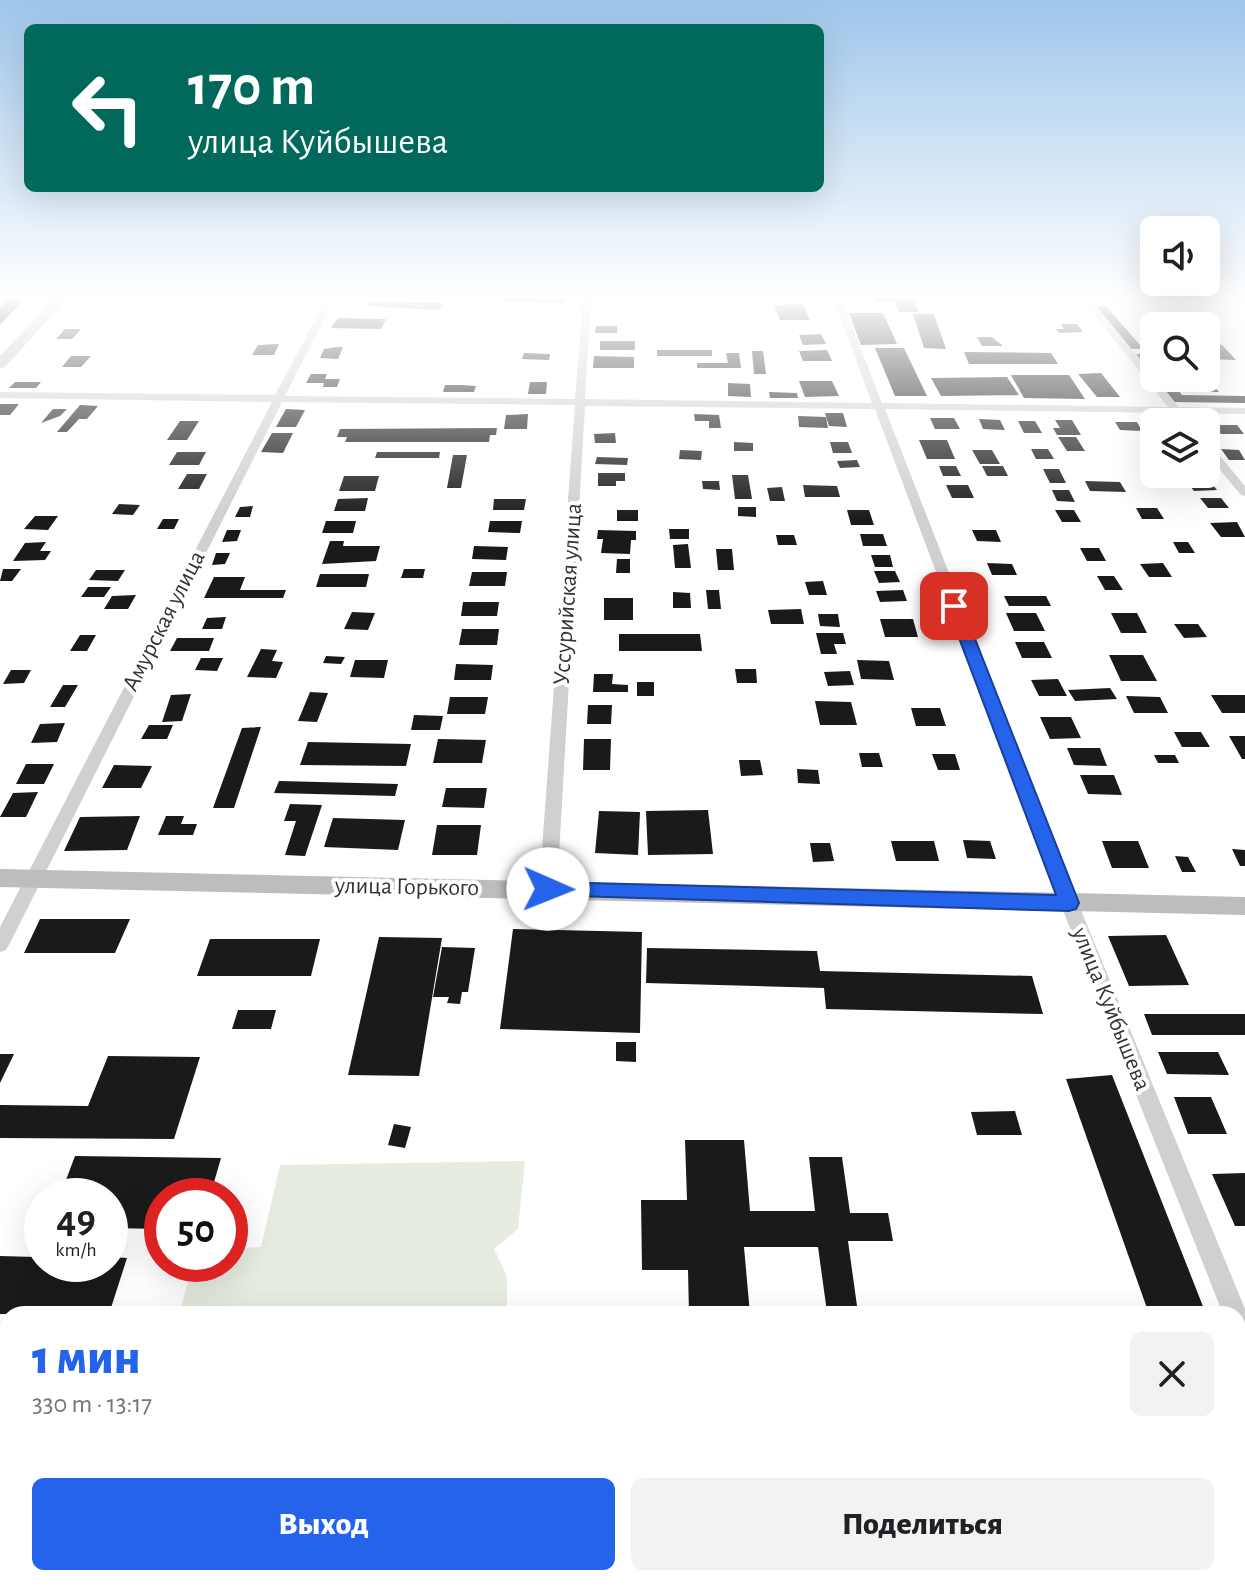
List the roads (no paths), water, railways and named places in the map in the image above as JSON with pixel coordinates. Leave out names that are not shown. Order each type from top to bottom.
[{"type":"main road","name":"улица Горького","points":[[0,878],[1245,906]]},
{"type":"street","name":"Амурская улица","points":[[0,945],[291,372]]},
{"type":"street","name":"Уссурийская улица","points":[[548,889],[582,372]]},
{"type":"street","name":"улица Куйбышева","points":[[866,372],[1069,903],[1232,1306]]},
{"type":"street","points":[[1145,372],[1174,408]]},
{"type":"street","points":[[0,395],[1140,410]]},
{"type":"street","points":[[1220,411],[1245,411]]},
{"type":"street","points":[[1220,463],[1245,493]]}]
